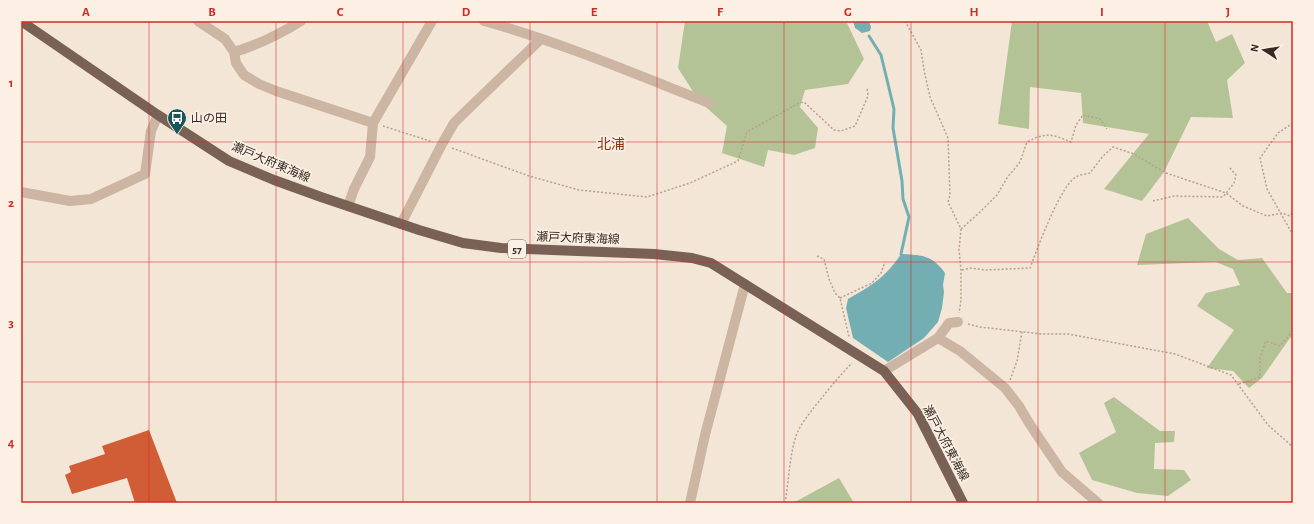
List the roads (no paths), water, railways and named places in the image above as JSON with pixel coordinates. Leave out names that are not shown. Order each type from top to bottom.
[{"type":"main road","name":"瀬戸大府東海線","points":[[21,21],[158,115],[229,161],[274,180],[348,206],[418,230],[463,243],[501,248],[654,254],[692,258],[711,263],[884,371],[918,414],[963,503]]},
{"type":"street","points":[[198,21],[225,39],[234,52],[236,63],[244,75],[259,84],[373,123]]},
{"type":"street","points":[[234,52],[252,47],[301,21]]},
{"type":"street","points":[[348,206],[354,189],[370,157],[373,123],[432,21]]},
{"type":"street","points":[[484,21],[529,34],[600,60],[708,103]]},
{"type":"street","points":[[401,224],[454,123],[541,39]]},
{"type":"street","points":[[21,192],[70,201],[91,200],[145,174],[151,131],[158,115]]},
{"type":"street","points":[[690,503],[705,435],[745,284]]},
{"type":"street","points":[[884,371],[938,338],[949,323],[958,322]]},
{"type":"street","points":[[938,338],[960,351],[1005,388],[1019,406],[1062,472],[1098,503]]},
{"type":"water","points":[[853,21],[869,21],[871,27],[870,31],[862,33],[855,28]]},
{"type":"water","points":[[901,254],[926,257],[936,263],[945,273],[943,285],[944,292],[938,322],[924,338],[888,362],[853,338],[846,308],[848,299],[864,290],[884,275]]},
{"type":"waterway","points":[[869,36],[881,55],[894,109],[893,128],[902,181],[903,199],[909,217],[901,254]]},
{"type":"place","name":"山の田","points":[[177,135]]},
{"type":"district","name":"北浦","points":[[611,145]]}]
